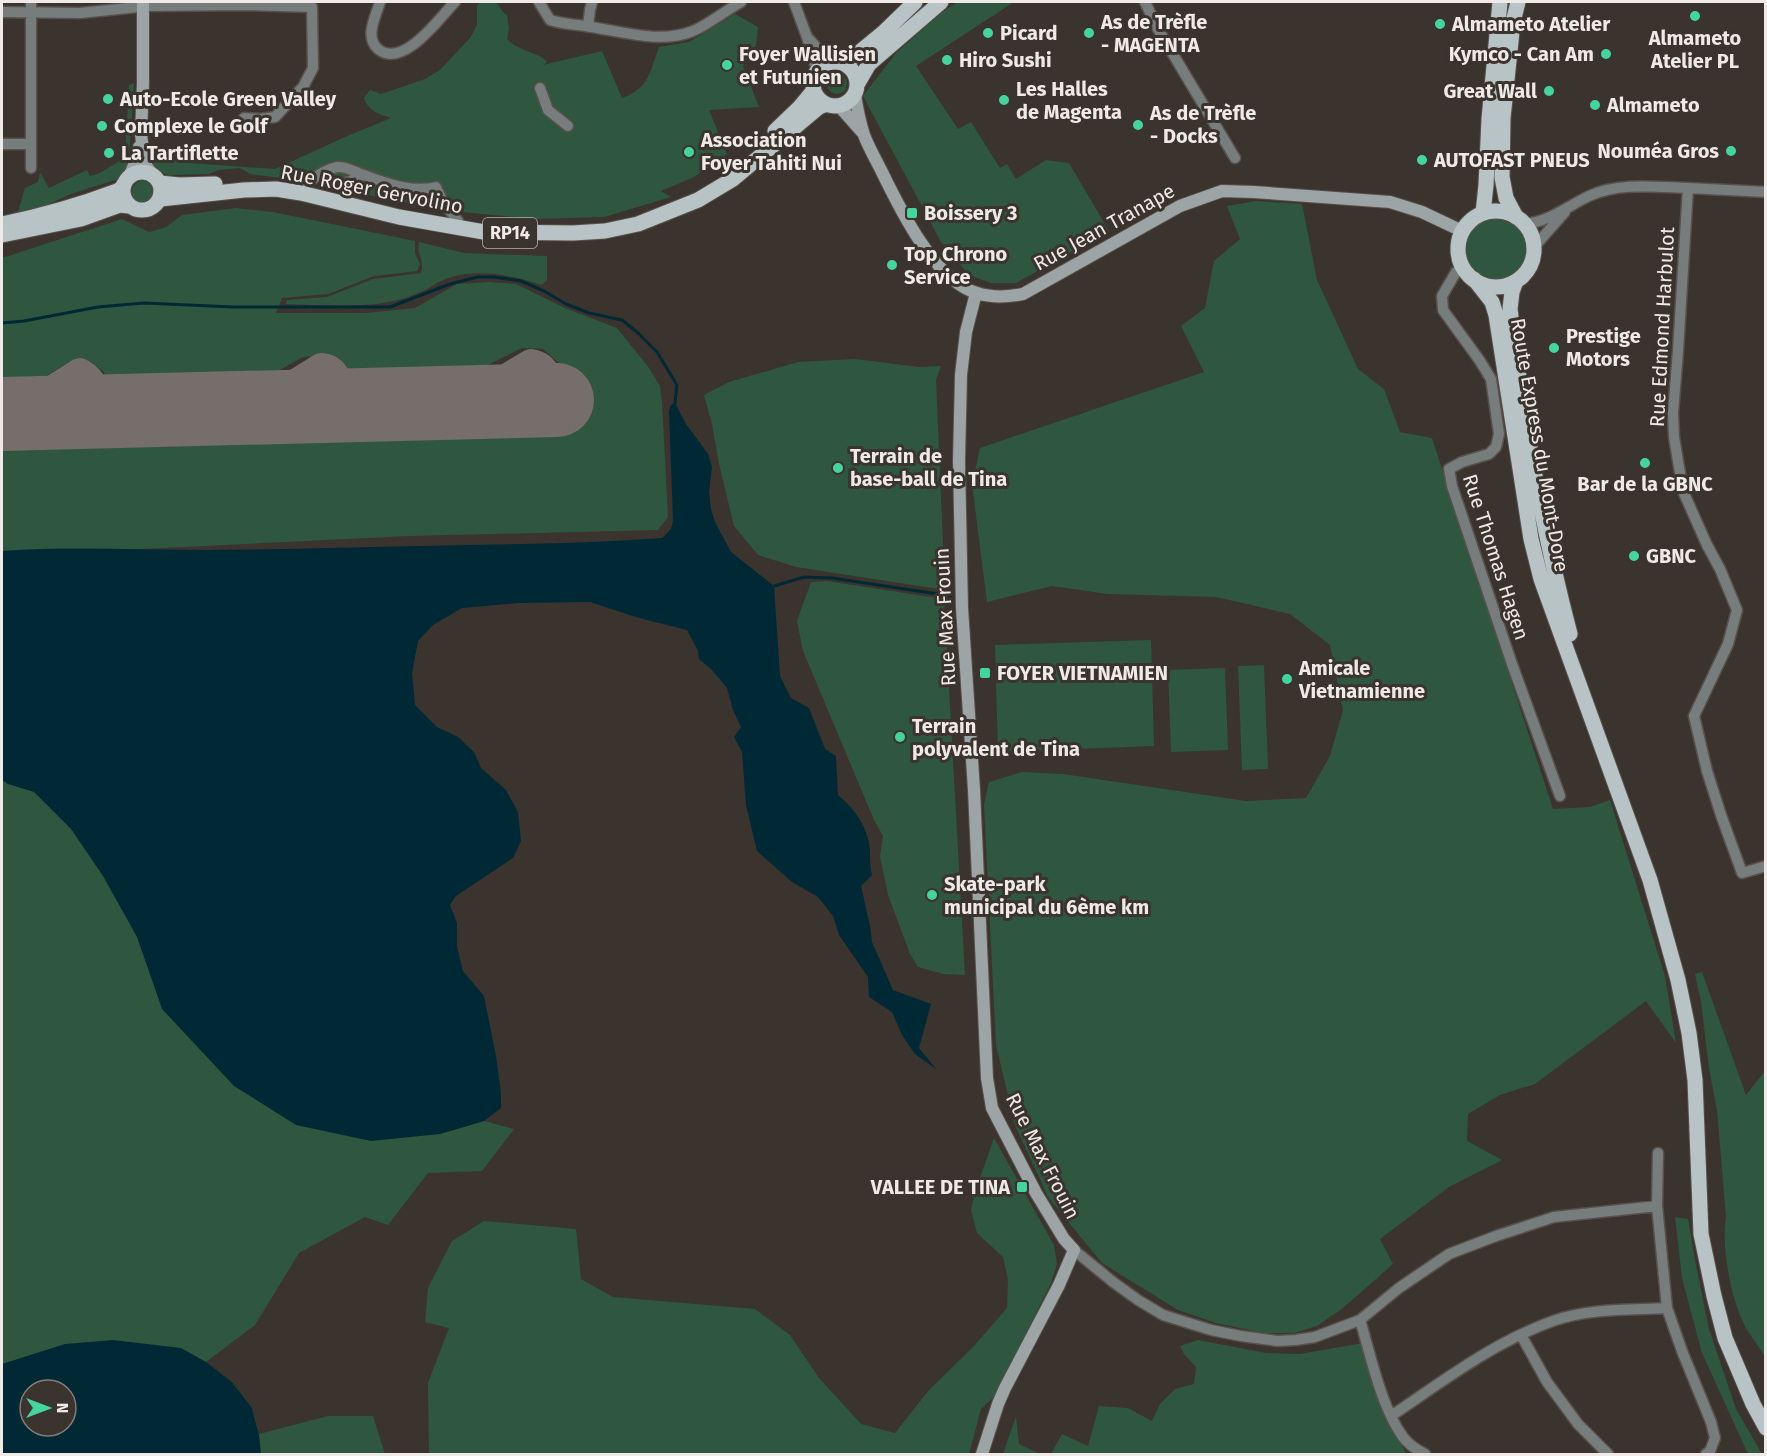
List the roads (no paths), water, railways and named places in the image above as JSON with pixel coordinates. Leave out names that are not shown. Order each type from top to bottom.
[{"type":"main road","points":[[915,2],[884,32],[839,62],[827,63],[817,71],[813,80],[816,96],[832,105],[851,100],[869,64],[941,2]]},
{"type":"main road","points":[[1483,213],[1500,2]]},
{"type":"main road","points":[[1518,2],[1512,32],[1503,118],[1502,177],[1506,198],[1531,235],[1534,247],[1533,257],[1523,274],[1516,281],[1506,285],[1484,285],[1474,279],[1463,267],[1458,252],[1462,231],[1475,217],[1483,213],[1506,212],[1520,220]]},
{"type":"main road","points":[[839,62],[854,71],[856,89]]},
{"type":"main road","name":"Rue Roger Gervolino","points":[[156,179],[180,185],[262,182],[458,221],[570,225],[611,222],[673,204],[738,168],[799,108],[814,90]]},
{"type":"main road","name":"Rue Roger Gervolino","points":[[160,199],[276,189],[399,217],[484,232],[563,234],[605,231],[638,224],[698,200],[733,179],[819,107],[832,105]]},
{"type":"main road","points":[[2,224],[76,205],[117,191],[137,172],[148,172],[162,188],[160,199],[153,208],[148,210],[136,210],[120,205],[81,219],[2,235]]},
{"type":"main road","points":[[126,182],[123,196],[129,206]]},
{"type":"main road","name":"Route Express du Mont-Dore","points":[[1474,279],[1492,302],[1496,315],[1531,539],[1541,579],[1650,880],[1678,980],[1689,1033],[1695,1080],[1701,1234],[1725,1338],[1752,1404],[1766,1428]]},
{"type":"main road","name":"Route Express du Mont-Dore","points":[[1516,281],[1510,309],[1531,455],[1555,579],[1594,724]]},
{"type":"street","points":[[380,2],[370,32],[373,44],[380,51],[391,55],[403,52],[417,42],[455,2]]},
{"type":"street","points":[[539,2],[550,20],[564,25],[588,26],[658,37],[678,36],[694,31],[741,2]]},
{"type":"street","points":[[588,26],[592,2]]},
{"type":"street","points":[[794,2],[817,71]]},
{"type":"street","points":[[1145,2],[1158,29],[1235,158]]},
{"type":"street","points":[[2,12],[31,7],[81,13],[143,4],[244,3],[312,6],[313,68],[303,87],[275,117],[244,118]]},
{"type":"street","points":[[126,182],[137,158],[141,134],[143,4]]},
{"type":"street","points":[[31,7],[31,168]]},
{"type":"street","points":[[807,37],[819,50],[839,62]]},
{"type":"street","points":[[540,88],[548,110],[568,126]]},
{"type":"street","points":[[856,89],[864,136],[914,232],[939,267],[976,293]]},
{"type":"street","points":[[832,105],[864,136]]},
{"type":"street","points":[[141,134],[144,159],[156,179]]},
{"type":"street","points":[[2,144],[31,144]]},
{"type":"street","points":[[301,188],[317,175],[338,167],[346,168],[415,189],[436,187],[443,202],[458,221]]},
{"type":"street","points":[[343,184],[363,175]]},
{"type":"street","points":[[1520,220],[1543,220],[1591,195],[1619,188],[1652,187],[1766,192]]},
{"type":"street","name":"Rue Edmond Harbulot","points":[[1688,189],[1672,413],[1674,437],[1683,491],[1737,610],[1728,644],[1694,716],[1720,815],[1742,873],[1766,866]]},
{"type":"street","name":"Rue Jean Tranape","points":[[976,293],[1008,297],[1023,294],[1180,206],[1222,192],[1254,192],[1390,202],[1422,212],[1462,231]]},
{"type":"street","points":[[1534,247],[1569,208]]},
{"type":"street","name":"Rue Thomas Hagen","points":[[1463,267],[1456,272],[1442,296],[1443,310],[1491,379],[1499,434],[1496,447],[1490,454],[1462,462],[1449,469],[1452,486],[1560,796]]},
{"type":"street","name":"Rue Max Frouin","points":[[976,293],[966,332],[961,375],[959,461],[962,608],[974,790],[987,1078],[992,1108],[1036,1193],[1064,1239],[1074,1250],[1059,1286],[1005,1388],[982,1455]]},
{"type":"street","points":[[1658,1153],[1658,1206],[1667,1308],[1711,1422],[1715,1438],[1706,1455]]},
{"type":"street","points":[[1074,1250],[1113,1282],[1163,1315],[1211,1330],[1276,1341],[1296,1340],[1315,1337],[1359,1320],[1399,1288],[1449,1254],[1496,1236],[1554,1217],[1658,1206]]},
{"type":"street","points":[[1391,1416],[1486,1353],[1554,1320],[1590,1313],[1667,1308]]},
{"type":"street","points":[[1359,1320],[1391,1416],[1403,1437],[1425,1455]]},
{"type":"street","points":[[1521,1335],[1547,1382],[1578,1424],[1608,1455]]},
{"type":"water","points":[[675,403],[686,424],[708,454],[712,467],[709,492],[711,509],[715,522],[731,552],[774,586],[780,676],[791,698],[809,708],[825,749],[836,756],[838,795],[860,820],[869,843],[872,875],[861,886],[872,942],[893,990],[931,1004],[919,1048],[936,1069],[915,1054],[902,1035],[892,1012],[869,997],[868,977],[839,935],[833,916],[818,897],[792,882],[757,851],[746,805],[742,752],[734,737],[741,727],[727,688],[699,659],[698,651],[687,630],[590,602],[519,603],[462,608],[433,625],[418,641],[412,673],[415,705],[437,727],[458,737],[474,752],[481,768],[506,790],[518,812],[521,841],[513,858],[456,896],[450,905],[457,923],[457,947],[463,971],[484,996],[496,1056],[501,1108],[484,1121],[440,1134],[371,1141],[296,1125],[234,1086],[162,1009],[137,937],[103,876],[71,829],[34,792],[2,780],[2,551],[78,548],[288,549],[573,543],[662,538],[671,529],[673,521],[669,411],[671,405]]},
{"type":"water","points":[[113,1340],[181,1348],[206,1362],[232,1382],[252,1408],[261,1454],[2,1454],[2,1364],[65,1344]]},
{"type":"waterway","points":[[2,323],[98,307],[144,303],[233,307],[390,307],[450,284],[478,277],[494,277],[521,281],[589,313],[622,320],[657,352],[677,385],[675,403]]},
{"type":"waterway","points":[[774,586],[804,577],[832,578],[951,596]]},
{"type":"place","name":"Almameto Atelier PL","points":[[1695,16]]},
{"type":"place","name":"Almameto Atelier","points":[[1440,24]]},
{"type":"place","name":"Picard","points":[[988,33]]},
{"type":"place","name":"As de Trèfle - MAGENTA","points":[[1089,33]]},
{"type":"place","name":"Kymco - Can Am","points":[[1606,54]]},
{"type":"place","name":"Hiro Sushi","points":[[947,60]]},
{"type":"place","name":"Foyer Wallisien et Futunien","points":[[727,65]]},
{"type":"place","name":"Great Wall","points":[[1549,91]]},
{"type":"place","name":"Auto-Ecole Green Valley","points":[[108,99]]},
{"type":"place","name":"Les Halles de Magenta","points":[[1004,100]]},
{"type":"place","name":"Almameto","points":[[1595,105]]},
{"type":"place","name":"As de Trèfle - Docks","points":[[1138,125]]},
{"type":"place","name":"Complexe le Golf","points":[[102,126]]},
{"type":"place","name":"Nouméa Gros","points":[[1731,151]]},
{"type":"place","name":"Association Foyer Tahiti Nui","points":[[689,152]]},
{"type":"place","name":"La Tartiflette","points":[[109,153]]},
{"type":"place","name":"AUTOFAST PNEUS","points":[[1422,160]]},
{"type":"place","name":"Boissery 3","points":[[912,213]]},
{"type":"place","name":"Top Chrono Service","points":[[892,265]]},
{"type":"place","name":"Prestige Motors","points":[[1554,348]]},
{"type":"place","name":"Bar de la GBNC","points":[[1645,463]]},
{"type":"place","name":"Terrain de base-ball de Tina","points":[[838,468]]},
{"type":"place","name":"GBNC","points":[[1634,556]]},
{"type":"place","name":"FOYER VIETNAMIEN","points":[[985,673]]},
{"type":"place","name":"Amicale Vietnamienne","points":[[1287,679]]},
{"type":"place","name":"Terrain polyvalent de Tina","points":[[900,737]]},
{"type":"place","name":"Skate-park municipal du 6ème km","points":[[932,895]]},
{"type":"place","name":"VALLEE DE TINA","points":[[1022,1187]]}]
